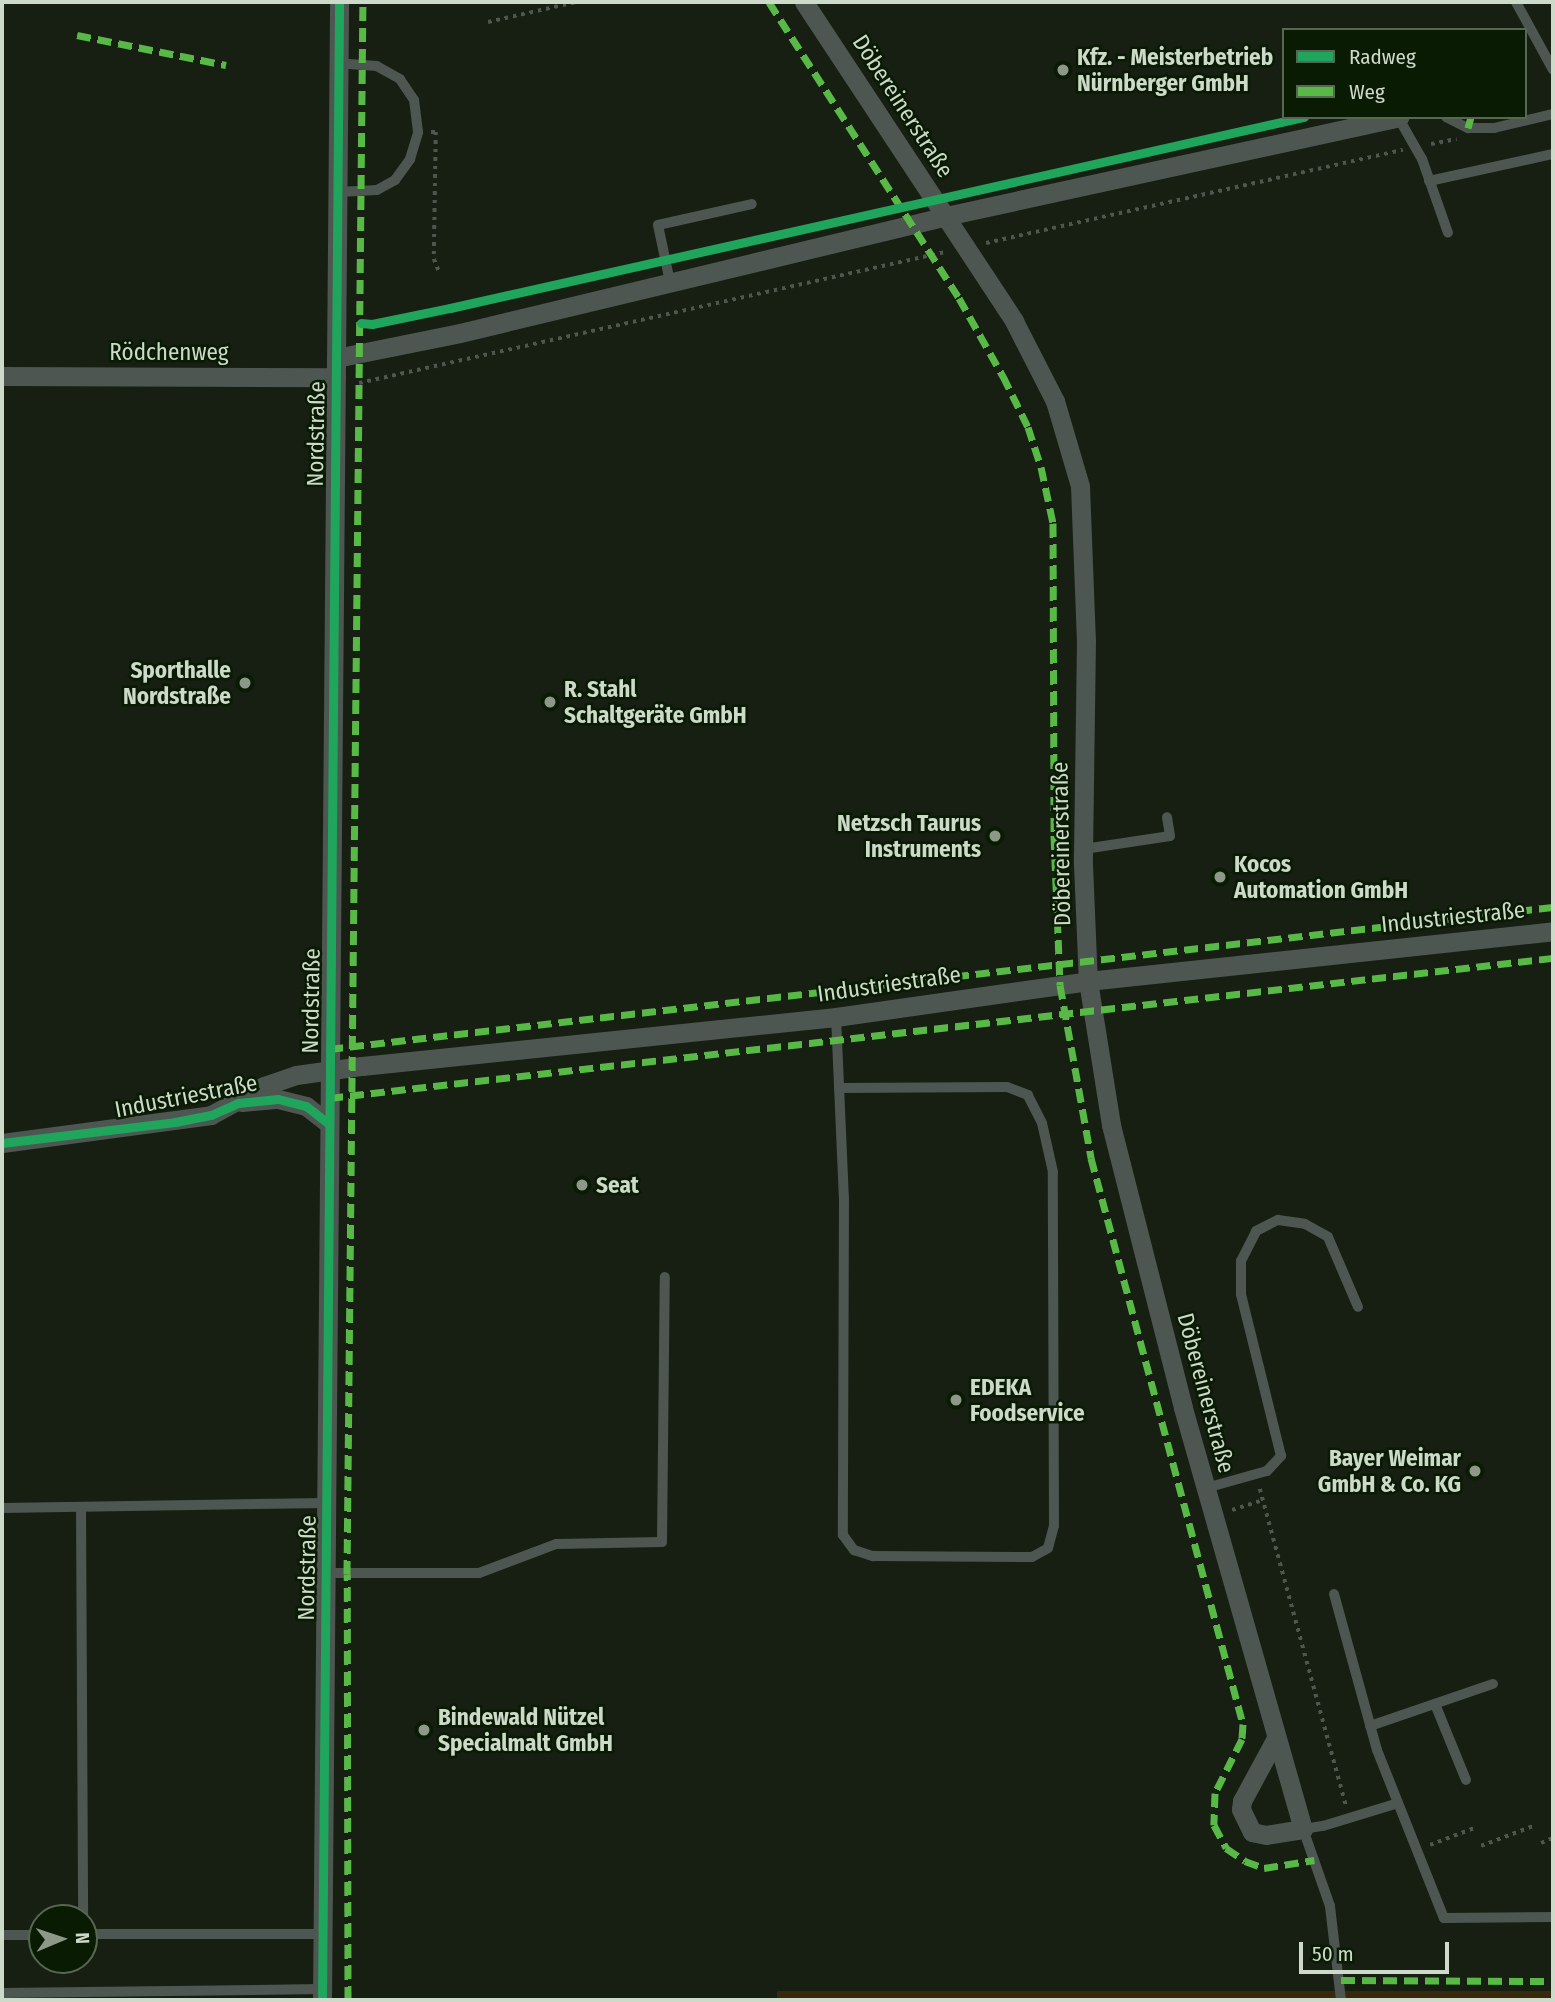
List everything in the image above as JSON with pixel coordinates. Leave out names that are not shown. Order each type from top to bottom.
[{"type":"street","name":"Nordstraße","points":[[322,1995],[339,2]]},
{"type":"street","name":"Döbereinerstraße","points":[[804,2],[1014,321],[1055,401],[1080,486],[1086,640],[1084,849],[1088,981],[1111,1125],[1213,1515],[1303,1829]]},
{"type":"street","name":"Rödchenweg","points":[[2,376],[336,367],[460,333],[946,216],[1386,119]]},
{"type":"street","name":"Industriestraße","points":[[2,1143],[176,1122],[211,1115],[264,1086],[296,1075],[836,1017],[1088,981],[1553,931]]},
{"type":"street","name":"Industriestraße","points":[[238,1102],[278,1099],[306,1106],[329,1124]]},
{"type":"street","points":[[1276,1738],[1242,1801],[1244,1821],[1252,1832],[1266,1835],[1303,1829]]},
{"type":"lane","points":[[1516,2],[1553,70]]},
{"type":"lane","points":[[338,63],[377,66],[400,79],[414,100],[418,132],[410,159],[394,180],[377,190],[338,192]]},
{"type":"lane","points":[[1450,119],[1468,128],[1493,128],[1553,114]]},
{"type":"lane","points":[[1392,119],[1415,148],[1448,233]]},
{"type":"lane","points":[[1429,181],[1553,154]]},
{"type":"lane","points":[[670,282],[658,225],[752,204]]},
{"type":"lane","points":[[1084,849],[1170,836],[1167,817]]},
{"type":"lane","points":[[836,1017],[839,1088],[844,1198],[844,1535],[854,1550],[873,1556],[1032,1557],[1048,1548],[1054,1526],[1053,1172],[1042,1123],[1028,1095],[1007,1087],[839,1088]]},
{"type":"lane","points":[[1206,1488],[1267,1471],[1281,1456],[1241,1294],[1241,1261],[1256,1231],[1278,1220],[1305,1224],[1328,1237],[1358,1307]]},
{"type":"lane","points":[[325,1573],[479,1573],[556,1544],[662,1542],[665,1277]]},
{"type":"lane","points":[[2,1508],[327,1503]]},
{"type":"lane","points":[[81,1507],[83,1904]]},
{"type":"lane","points":[[1334,1594],[1370,1726],[1444,1918],[1553,1917]]},
{"type":"lane","points":[[1370,1726],[1493,1684]]},
{"type":"lane","points":[[1435,1704],[1466,1780]]},
{"type":"lane","points":[[1341,2000],[1331,1906],[1303,1829],[1398,1802]]},
{"type":"lane","points":[[2,1935],[28,1934]]},
{"type":"lane","points":[[98,1934],[323,1934]]},
{"type":"lane","points":[[2,1993],[322,1995]]},
{"type":"path","points":[[488,22],[576,2]]},
{"type":"path","points":[[359,383],[1462,138],[1468,128]]},
{"type":"path","points":[[418,132],[436,132],[435,259],[440,274]]},
{"type":"path","points":[[1256,1474],[1349,1818]]},
{"type":"path","points":[[1213,1515],[1263,1500]]},
{"type":"path","points":[[1481,1846],[1533,1826]]},
{"type":"path","points":[[1417,1850],[1474,1828]]},
{"type":"path","points":[[1541,1843],[1553,1838]]},
{"type":"shaded area","points":[[777,1991],[1553,1991],[1553,2000],[777,2000]]},
{"type":"marked path","points":[[348,2000],[347,1574],[363,2]]},
{"type":"marked path","points":[[769,2],[959,298],[1028,427],[1041,467],[1053,523],[1054,835],[1060,985],[1091,1158],[1243,1724],[1242,1739],[1215,1793],[1214,1825],[1226,1848],[1245,1861],[1264,1868],[1314,1860]]},
{"type":"marked path","points":[[77,35],[226,65]]},
{"type":"marked path","points":[[1468,128],[1470,119]]},
{"type":"marked path","points":[[329,1049],[1553,907]]},
{"type":"marked path","points":[[329,1098],[1553,958]]},
{"type":"marked path","points":[[1341,1980],[1553,1981]]},
{"type":"cycle path","points":[[322,2000],[339,2]]},
{"type":"cycle path","points":[[361,323],[372,324],[450,308],[1295,119]]},
{"type":"cycle path","points":[[2,1143],[175,1122],[211,1115],[238,1103],[278,1099],[306,1106],[329,1124]]},
{"type":"place","name":"Kfz. - Meisterbetrieb Nürnberger GmbH","points":[[1063,70]]},
{"type":"place","name":"Sporthalle Nordstraße","points":[[245,683]]},
{"type":"place","name":"R. Stahl Schaltgeräte GmbH","points":[[550,702]]},
{"type":"place","name":"Netzsch Taurus Instruments","points":[[995,836]]},
{"type":"place","name":"Kocos Automation GmbH","points":[[1220,877]]},
{"type":"place","name":"Seat","points":[[582,1185]]},
{"type":"place","name":"EDEKA Foodservice","points":[[956,1400]]},
{"type":"place","name":"Bayer Weimar GmbH & Co. KG","points":[[1475,1471]]},
{"type":"place","name":"Bindewald Nützel Specialmalt GmbH","points":[[424,1730]]}]
